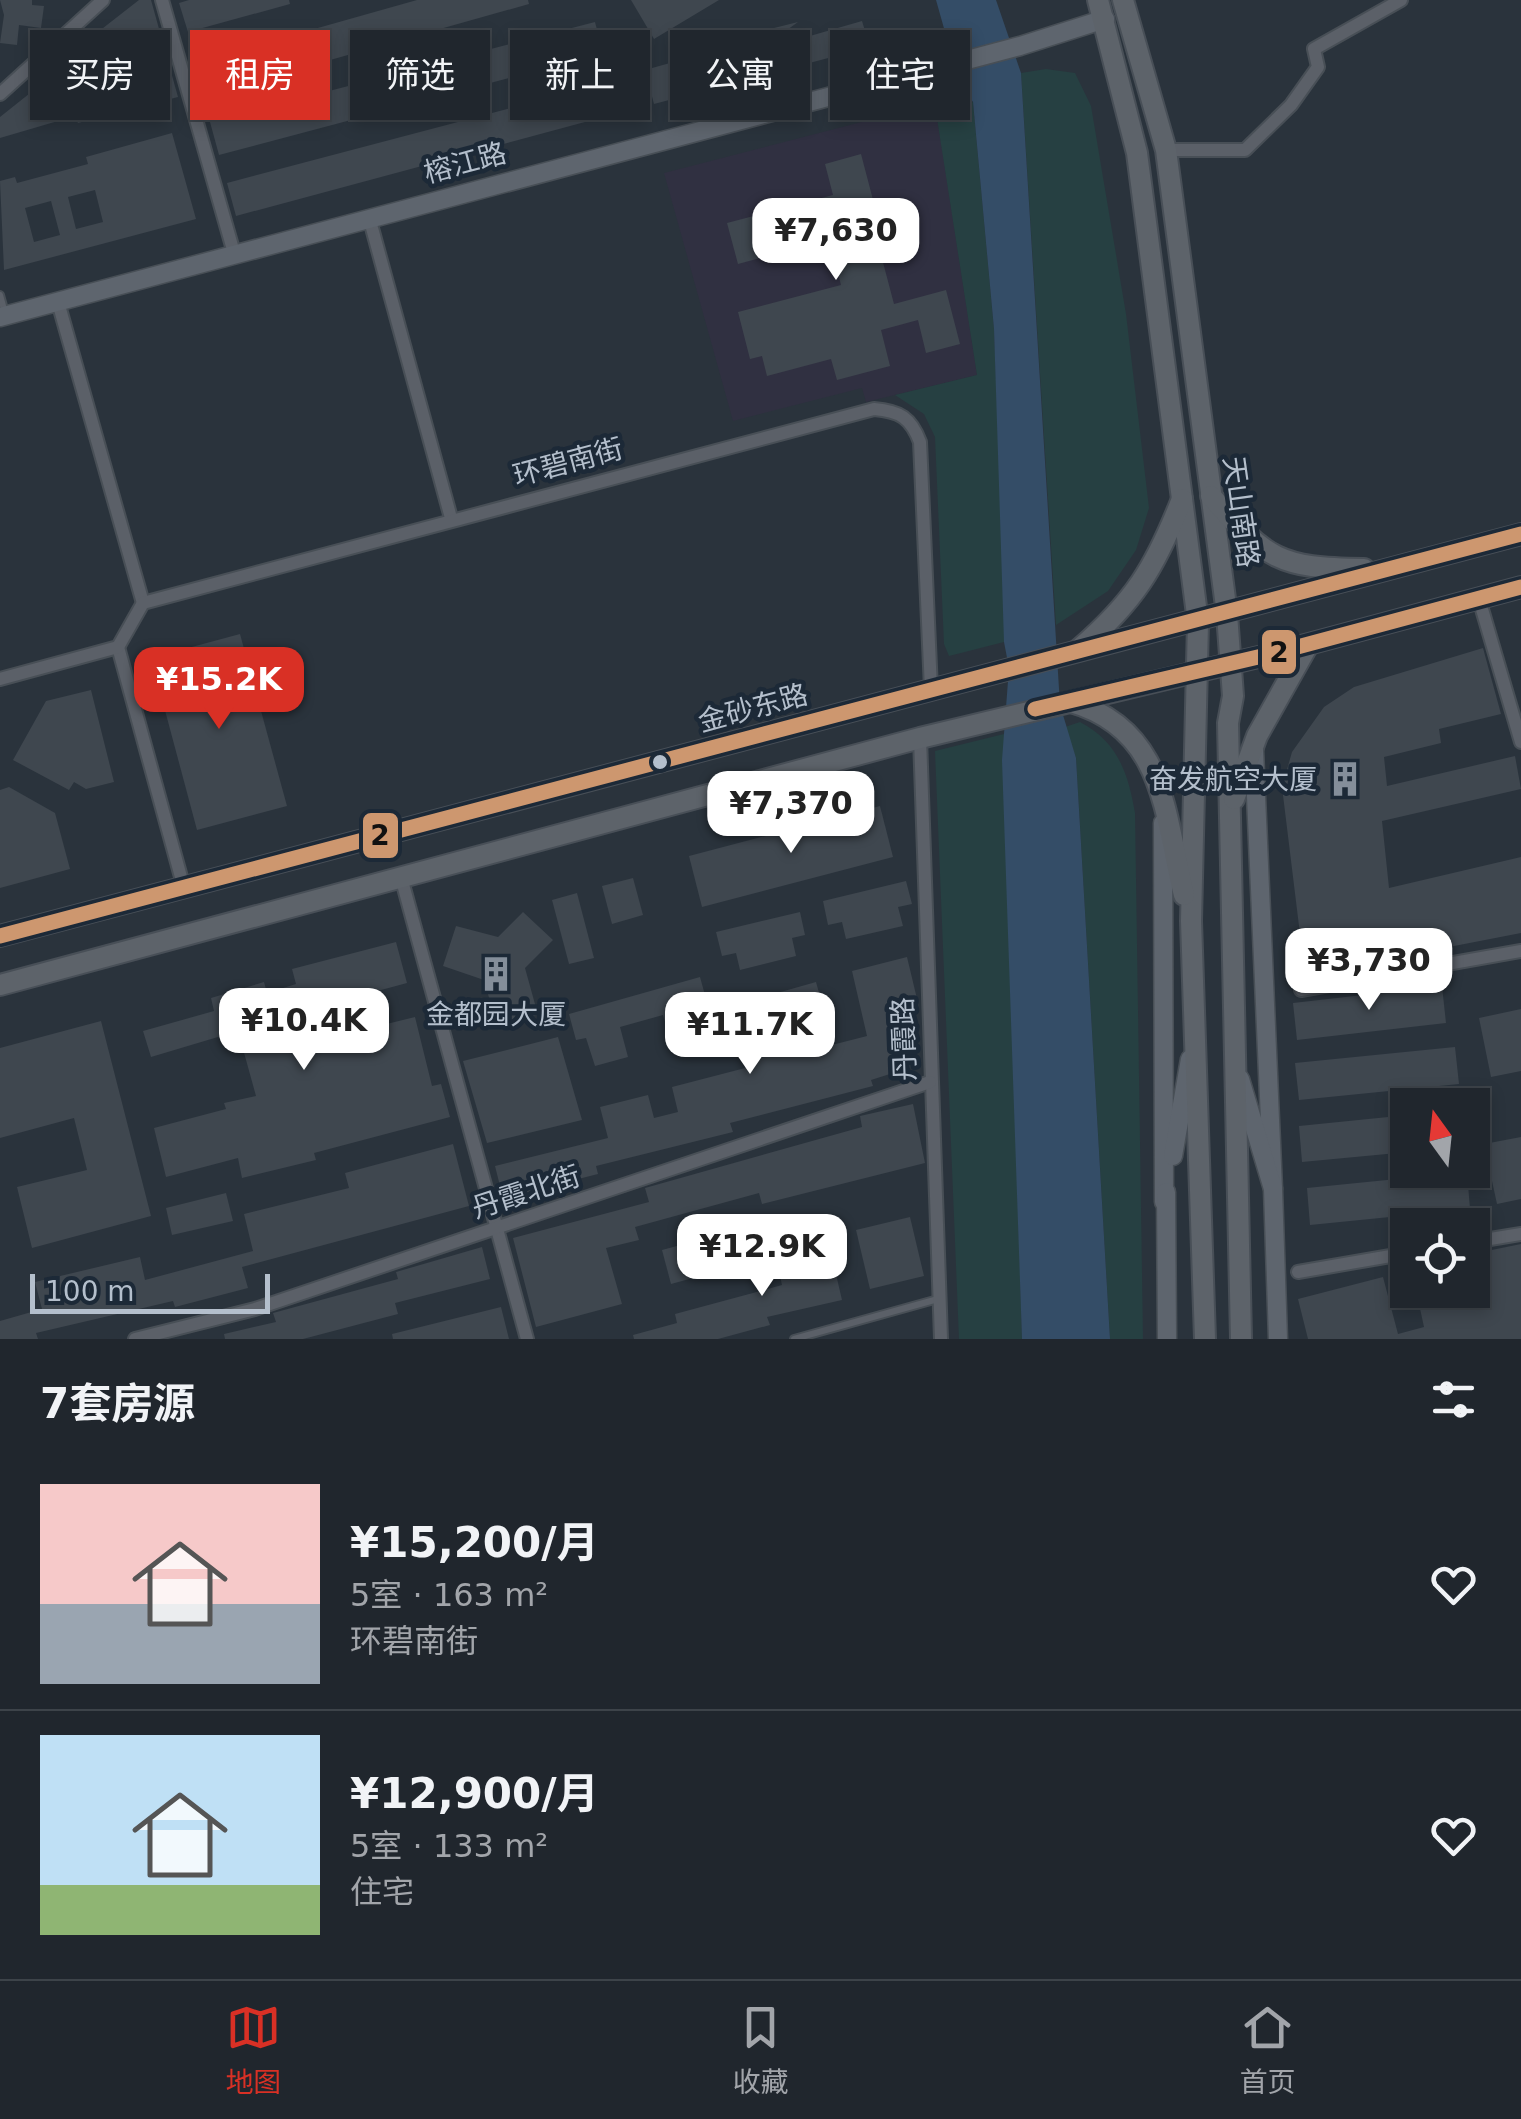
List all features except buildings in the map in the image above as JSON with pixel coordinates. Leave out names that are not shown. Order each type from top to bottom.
[{"type":"main road","name":"天山南路","points":[[1123,0],[1166,150],[1227,614],[1231,664],[1230,810],[1241,1339]]},
{"type":"main road","name":"榕江路","points":[[3,317],[1020,46],[1102,9]]},
{"type":"main road","name":"天山南路","points":[[1102,9],[1136,153],[1198,622],[1191,921],[1206,1339]]},
{"type":"main road","points":[[1211,495],[1274,558],[1306,568],[1392,570]]},
{"type":"main road","points":[[1070,654],[1120,614],[1144,580],[1182,498]]},
{"type":"main road","name":"金砂东路","points":[[0,936],[1521,534]]},
{"type":"main road","points":[[0,985],[920,738],[1308,645],[1521,587]]},
{"type":"main road","points":[[1230,810],[1254,746],[1308,645]]},
{"type":"main road","points":[[1069,701],[1104,711],[1128,729],[1144,750],[1191,921]]},
{"type":"main road","points":[[1254,746],[1278,1339]]},
{"type":"main road","name":"天山南路","points":[[1164,812],[1167,1339]]},
{"type":"main road","name":"天山南路","points":[[1164,1202],[1194,1039]]},
{"type":"main road","points":[[1235,1062],[1273,1189]]},
{"type":"street","points":[[0,94],[103,0]]},
{"type":"street","points":[[162,0],[234,253]]},
{"type":"street","points":[[1166,150],[1244,150],[1291,106],[1318,67],[1314,49],[1401,0]]},
{"type":"street","points":[[369,217],[452,518]]},
{"type":"street","points":[[0,679],[118,646],[143,603],[58,302]]},
{"type":"street","name":"环碧南街","points":[[143,603],[874,409],[896,411],[913,424],[920,442],[932,689]]},
{"type":"street","points":[[1479,599],[1521,742]]},
{"type":"street","points":[[118,646],[184,888]]},
{"type":"street","name":"丹霞路","points":[[920,738],[941,1339]]},
{"type":"street","points":[[401,877],[527,1339]]},
{"type":"street","points":[[1301,990],[1521,951]]},
{"type":"street","name":"丹霞北街","points":[[135,1339],[160,1336],[255,1308],[930,1082]]},
{"type":"street","points":[[1490,1239],[1521,1234]]},
{"type":"street","points":[[1298,1272],[1390,1256]]},
{"type":"lane","points":[[0,295],[3,317]]},
{"type":"lane","points":[[794,1339],[940,1299]]},
{"type":"shaded area","points":[[936,0],[996,0],[1021,73],[1060,705],[1076,758],[1110,1339],[1022,1339],[1002,760],[1009,668],[1004,642],[994,329],[970,98],[970,30],[944,30]]},
{"type":"shaded area","points":[[869,120],[938,120],[977,375],[866,402],[862,388],[733,421],[664,173]]},
{"type":"green space","points":[[1046,69],[1075,73],[1091,106],[1126,314],[1149,508],[1136,550],[1108,591],[1056,625],[1021,73]]},
{"type":"green space","points":[[973,102],[994,329],[1006,629],[1004,642],[949,656],[944,644],[935,437],[924,414],[895,395],[977,375],[937,120],[970,120]]},
{"type":"green space","points":[[1080,722],[1104,739],[1119,760],[1135,813],[1143,1339],[1110,1339],[1076,758],[1065,727]]},
{"type":"green space","points":[[1004,734],[1022,1339],[959,1339],[935,751]]},
{"type":"transit line","name":"2","points":[[0,936],[1521,534]]},
{"type":"transit line","name":"2","points":[[1035,709],[1275,653],[1521,587]]},
{"type":"place","name":"奋发航空大厦","points":[[1345,779]]},
{"type":"place","name":"金都园大厦","points":[[496,974]]}]
